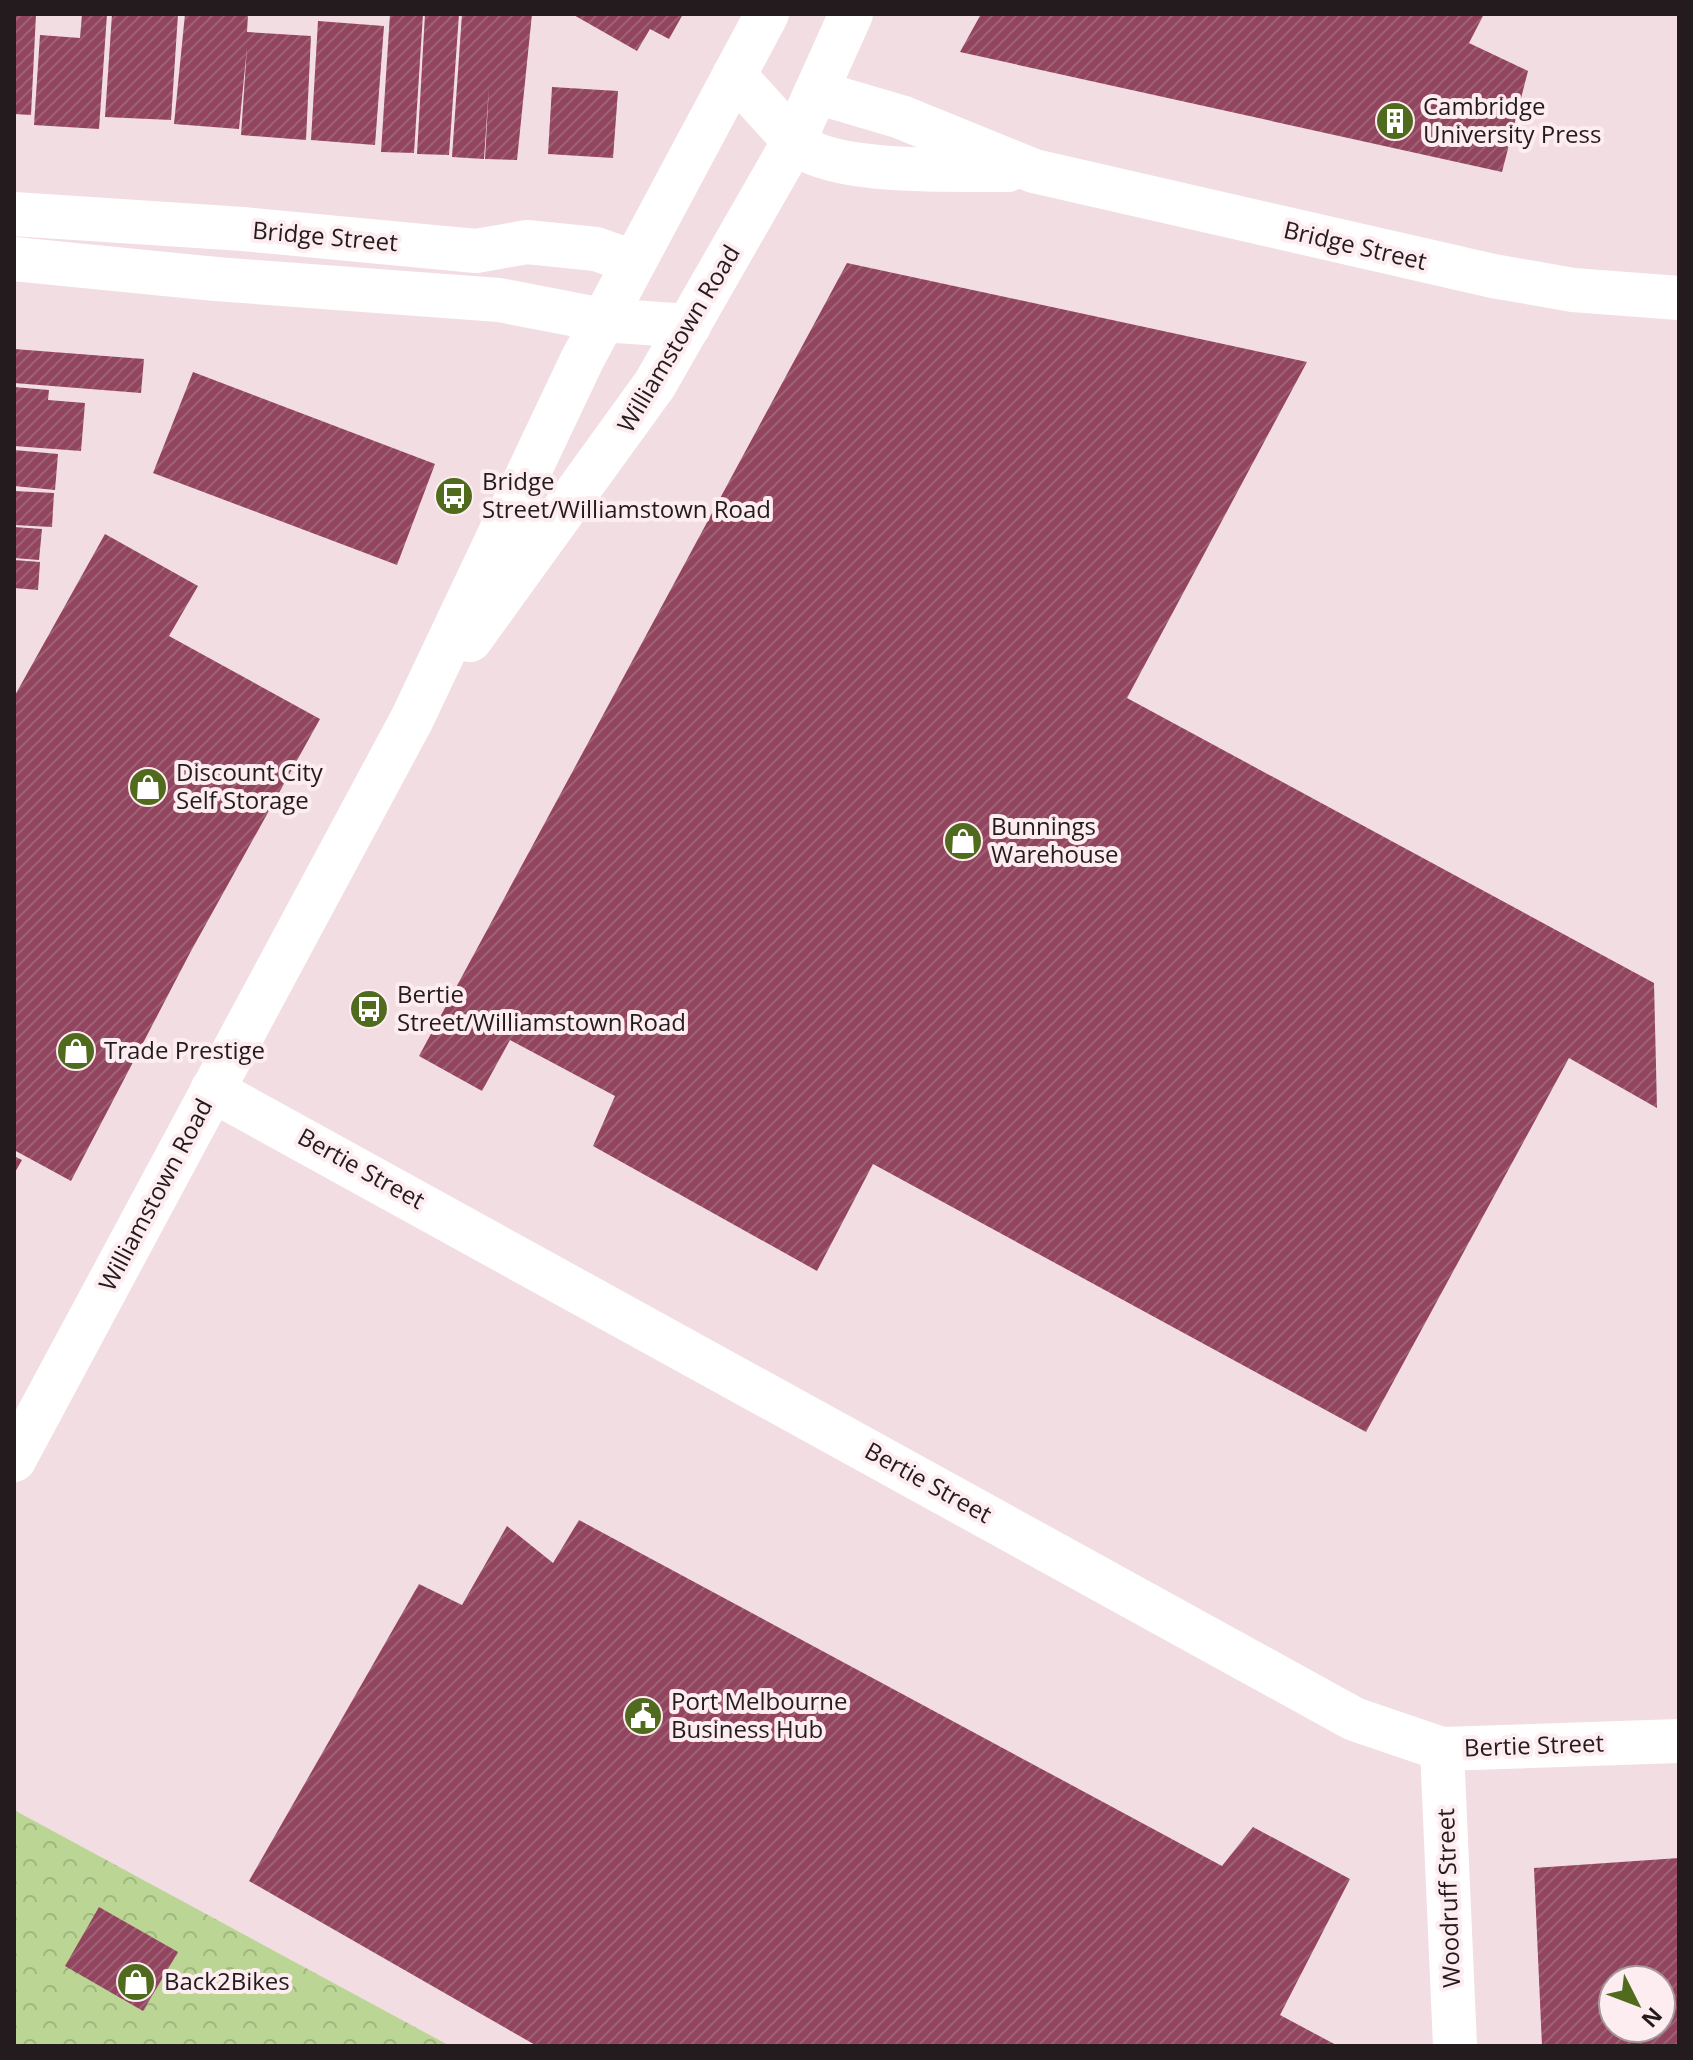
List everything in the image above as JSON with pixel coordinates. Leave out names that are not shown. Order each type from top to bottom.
[{"type":"street","name":"Williamstown Road","points":[[14,1460],[412,719],[603,320],[767,14]]},
{"type":"street","name":"Williamstown Road","points":[[412,719],[617,442],[689,326],[794,141],[851,14]]},
{"type":"street","name":"Bridge Street","points":[[736,73],[901,117],[1034,171],[1493,276],[1588,292],[1679,298]]},
{"type":"street","points":[[736,73],[794,141]]},
{"type":"street","name":"Bridge Street","points":[[794,141],[810,154],[848,162],[889,167],[1034,171]]},
{"type":"street","name":"Bridge Street","points":[[14,214],[243,229],[476,251],[527,242],[596,249],[633,262]]},
{"type":"street","name":"Bridge Street","points":[[14,259],[216,279],[499,300],[603,320],[689,326]]},
{"type":"street","points":[[633,262],[689,326]]},
{"type":"street","name":"Bertie Street","points":[[212,1090],[1354,1719],[1442,1749],[1679,1741]]},
{"type":"street","name":"Woodruff Street","points":[[1442,1749],[1455,2046]]},
{"type":"green space","points":[[14,1810],[450,2046],[14,2046]]},
{"type":"building","points":[[14,14],[36,14],[31,115],[14,114]]},
{"type":"building","points":[[82,14],[107,14],[99,129],[34,125],[40,35],[80,38]]},
{"type":"building","points":[[112,14],[178,14],[171,120],[105,117]]},
{"type":"building","points":[[185,14],[248,14],[247,32],[311,36],[306,140],[241,135],[247,47],[239,129],[174,124]]},
{"type":"building","points":[[390,14],[423,14],[414,153],[381,152]]},
{"type":"building","points":[[425,14],[459,14],[449,155],[417,154]]},
{"type":"building","points":[[462,14],[532,14],[517,160],[485,159],[489,86],[484,159],[452,157]]},
{"type":"building","points":[[572,14],[683,14],[669,39],[650,29],[637,51]]},
{"type":"building","name":"Cambridge University Press","points":[[981,14],[1484,14],[1469,43],[1528,71],[1502,172],[960,52]]},
{"type":"building","points":[[318,21],[384,26],[375,145],[311,140]]},
{"type":"building","points":[[552,87],[618,91],[613,158],[548,154]]},
{"type":"building","name":"Bunnings Warehouse","points":[[847,263],[1307,362],[1127,698],[1654,983],[1657,1108],[1569,1058],[1366,1432],[873,1164],[817,1271],[593,1146],[615,1096],[510,1040],[482,1091],[419,1056]]},
{"type":"building","points":[[14,349],[144,359],[141,393],[14,383]]},
{"type":"building","points":[[193,372],[435,464],[397,565],[153,473]]},
{"type":"building","points":[[14,387],[49,390],[48,400],[85,403],[81,451],[14,446]]},
{"type":"building","points":[[14,450],[58,454],[55,490],[14,486]]},
{"type":"building","points":[[14,491],[54,493],[52,527],[14,525]]},
{"type":"building","points":[[14,527],[42,529],[39,560],[14,558]]},
{"type":"building","name":"Discount City Self Storage","points":[[105,534],[198,586],[169,636],[320,719],[191,951],[71,1181],[14,1150],[14,697]]},
{"type":"building","points":[[14,560],[40,562],[38,590],[14,588]]},
{"type":"building","points":[[14,1156],[22,1160],[14,1174]]},
{"type":"building","name":"Port Melbourne Business Hub","points":[[579,1520],[1222,1866],[1253,1827],[1350,1879],[1280,2015],[1338,2046],[537,2046],[249,1881],[419,1584],[462,1605],[507,1526],[553,1563]]},
{"type":"building","points":[[1679,1858],[1679,2046],[1542,2046],[1534,1868]]},
{"type":"building","points":[[99,1907],[178,1952],[143,2011],[65,1966]]},
{"type":"place","name":"Cambridge University Press","points":[[1395,121]]},
{"type":"place","name":"Bridge Street/Williamstown Road","points":[[454,496]]},
{"type":"place","name":"Discount City Self Storage","points":[[148,787]]},
{"type":"place","name":"Bunnings Warehouse","points":[[963,841]]},
{"type":"place","name":"Bertie Street/Williamstown Road","points":[[369,1009]]},
{"type":"place","name":"Trade Prestige","points":[[76,1051]]},
{"type":"place","name":"Port Melbourne Business Hub","points":[[643,1716]]},
{"type":"place","name":"Back2Bikes","points":[[136,1982]]}]
